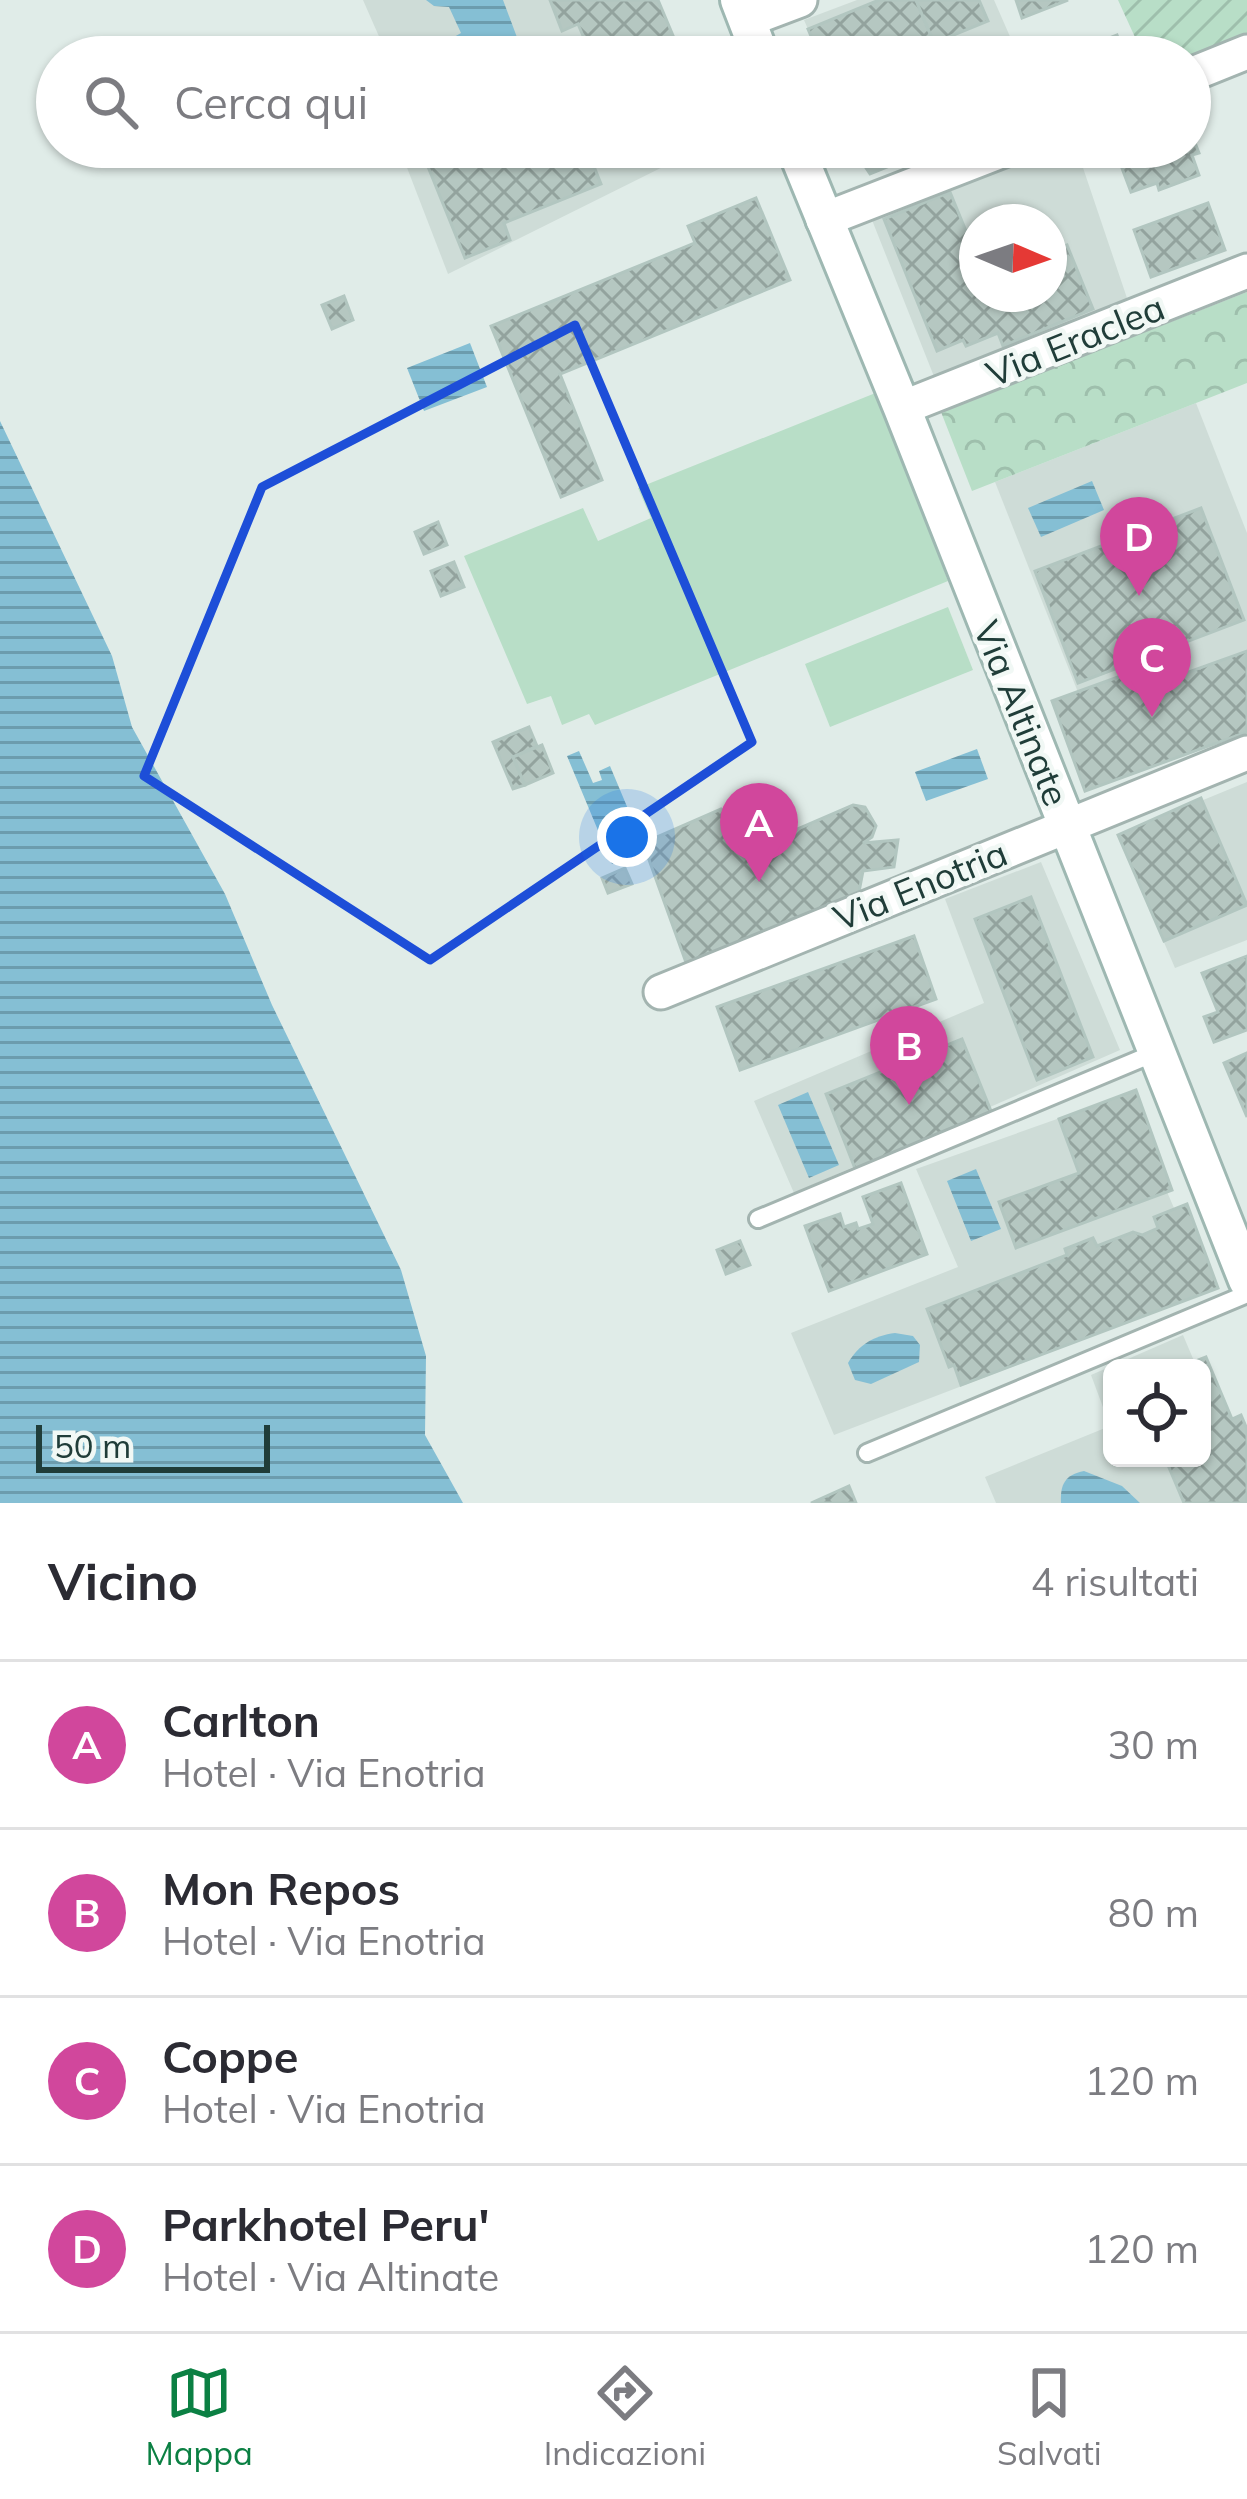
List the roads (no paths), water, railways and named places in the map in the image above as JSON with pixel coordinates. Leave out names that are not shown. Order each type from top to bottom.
[{"type":"street","points":[[743,10],[800,0]]},
{"type":"street","points":[[1211,67],[1247,52]]},
{"type":"street","name":"Via Altinate","points":[[803,168],[1247,1280]]},
{"type":"street","points":[[823,220],[957,168]]},
{"type":"street","name":"Via Eraclea","points":[[902,408],[1247,271]]},
{"type":"street","name":"Via Enotria","points":[[661,992],[1247,753]]},
{"type":"lane","points":[[758,1219],[1157,1052]]},
{"type":"lane","points":[[867,1453],[1247,1294]]},
{"type":"water","points":[[426,0],[503,0],[516,36],[456,36],[461,33],[449,7]]},
{"type":"water","points":[[470,343],[487,387],[424,411],[407,368]]},
{"type":"water","points":[[0,421],[112,656],[132,727],[225,894],[272,1005],[401,1270],[426,1356],[425,1435],[463,1503],[0,1503]]},
{"type":"water","points":[[1092,481],[1104,510],[1041,537],[1028,508]]},
{"type":"water","points":[[977,749],[988,779],[926,801],[915,772]]},
{"type":"water","points":[[579,751],[593,783],[602,780],[599,771],[610,766],[636,828],[615,837],[624,859],[612,864],[567,756]]},
{"type":"water","points":[[808,1092],[839,1165],[809,1178],[778,1105]]},
{"type":"water","points":[[976,1169],[1001,1229],[971,1241],[947,1181]]},
{"type":"water","points":[[895,1333],[913,1336],[920,1345],[919,1362],[871,1384],[855,1380],[848,1363],[857,1351]]},
{"type":"water","points":[[1084,1471],[1122,1486],[1140,1503],[1061,1503],[1065,1481]]},
{"type":"place","name":"Parkhotel Peru'","points":[[1139,596]]},
{"type":"place","name":"Coppe","points":[[1152,717]]},
{"type":"place","name":"Carlton","points":[[759,882]]},
{"type":"place","name":"Mon Repos","points":[[909,1105]]}]
